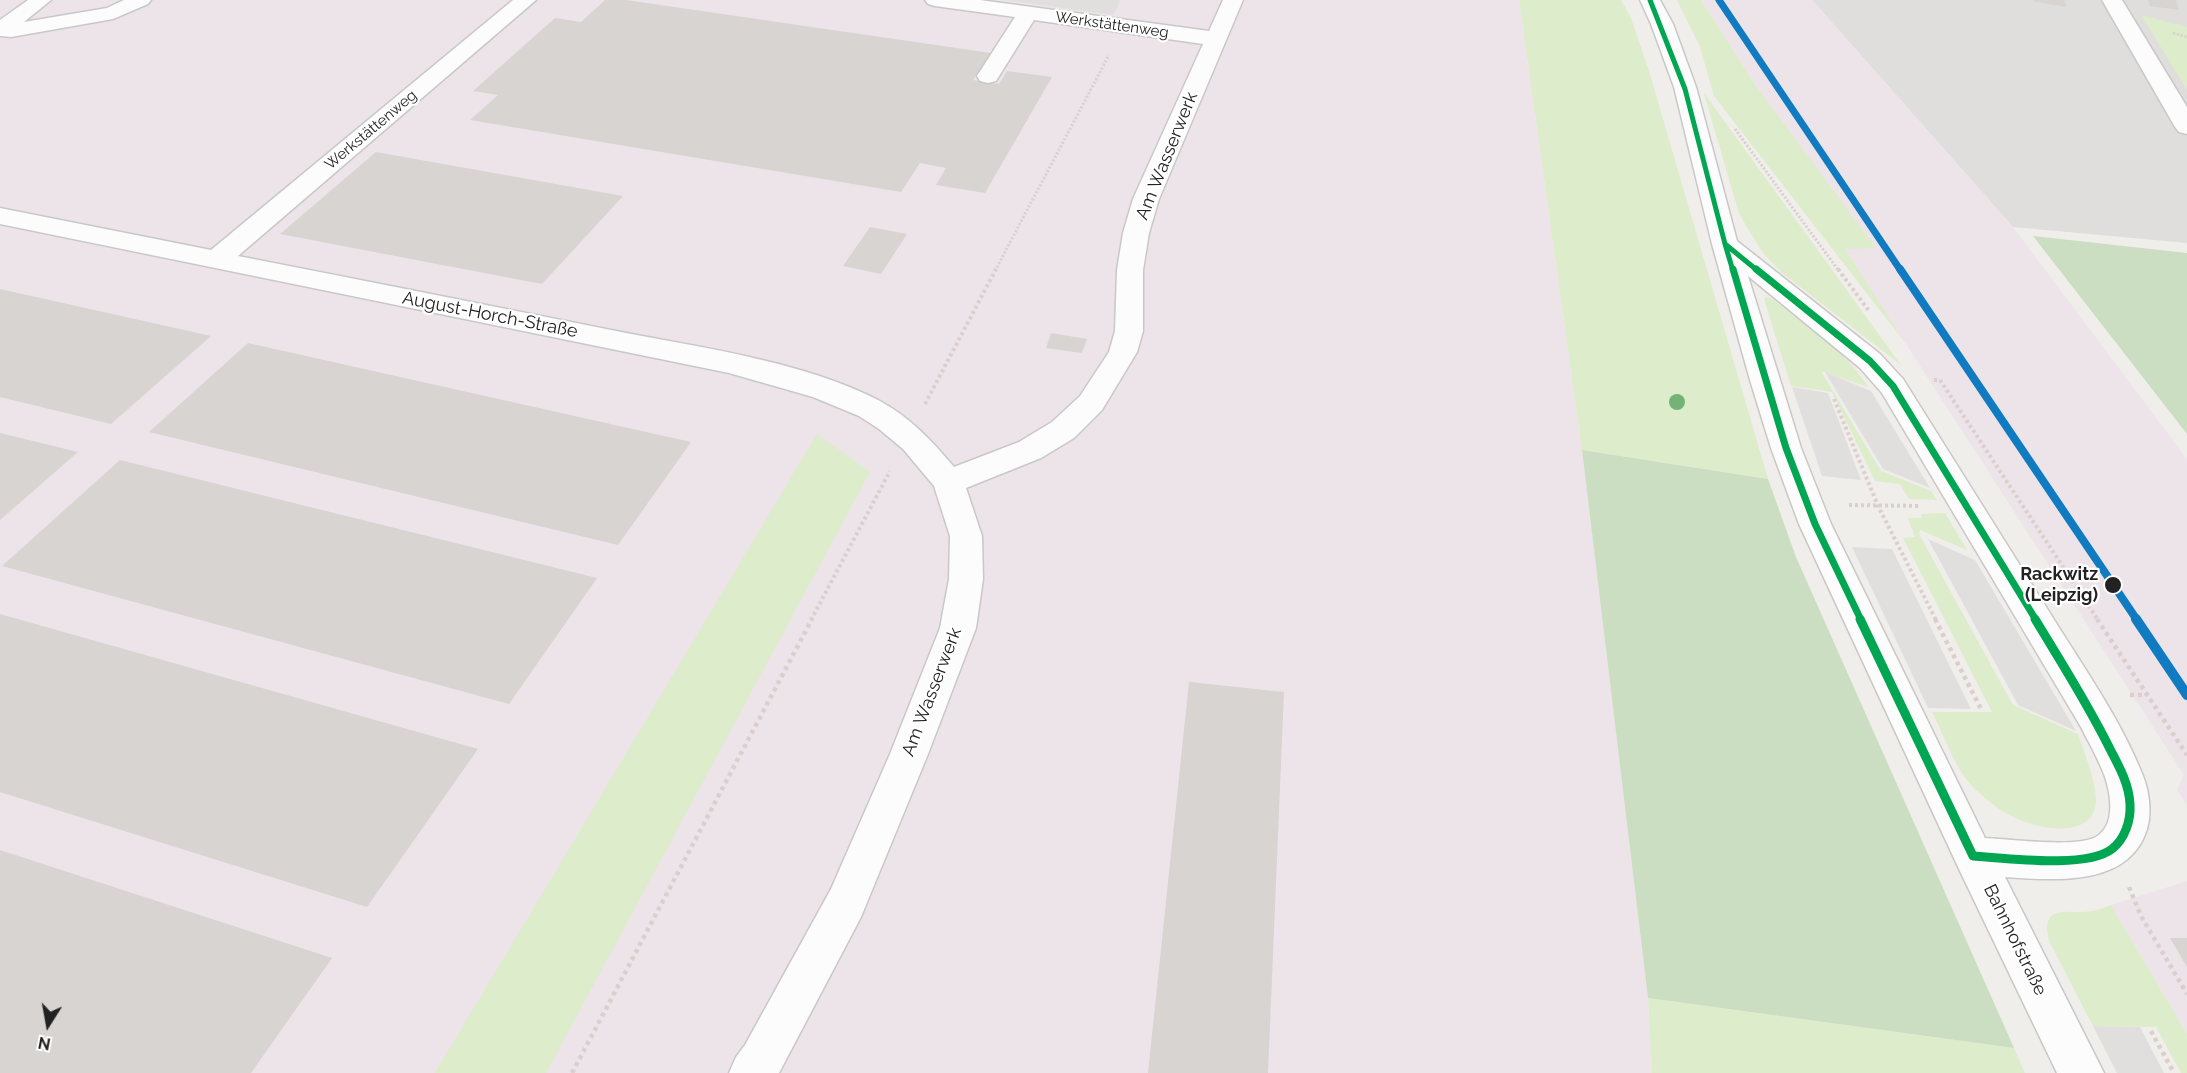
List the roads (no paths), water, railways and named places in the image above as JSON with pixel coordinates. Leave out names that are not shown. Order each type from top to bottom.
[{"type":"street","points":[[4,32],[38,8],[85,0]]},
{"type":"street","points":[[4,32],[113,13],[141,0]]},
{"type":"street","name":"Werkstättenweg","points":[[215,261],[526,0]]},
{"type":"street","name":"Werkstättenweg","points":[[935,0],[1217,39]]},
{"type":"street","name":"Am Wasserwerk","points":[[752,1073],[761,1061],[846,903],[909,754],[958,628],[966,579],[966,536],[948,482],[1030,450],[1064,430],[1090,404],[1123,352],[1129,331],[1130,270],[1136,233],[1146,199],[1233,0]]},
{"type":"street","name":"Bahnhofstraße","points":[[1650,0],[1662,24],[1685,87],[1725,244],[1786,448],[1815,524],[1973,856],[2081,1073]]},
{"type":"street","points":[[2112,0],[2187,127]]},
{"type":"street","points":[[988,76],[1028,13]]},
{"type":"street","name":"August-Horch-Straße","points":[[0,216],[729,363],[819,387],[866,407],[909,436],[948,482]]},
{"type":"street","points":[[1725,244],[1870,361],[1893,386],[2094,716],[2124,777],[2130,804],[2128,828],[2112,849],[2089,858],[2053,861],[1973,856]]},
{"type":"place","name":"Rackwitz (Leipzig)","points":[[2113,585]]}]
